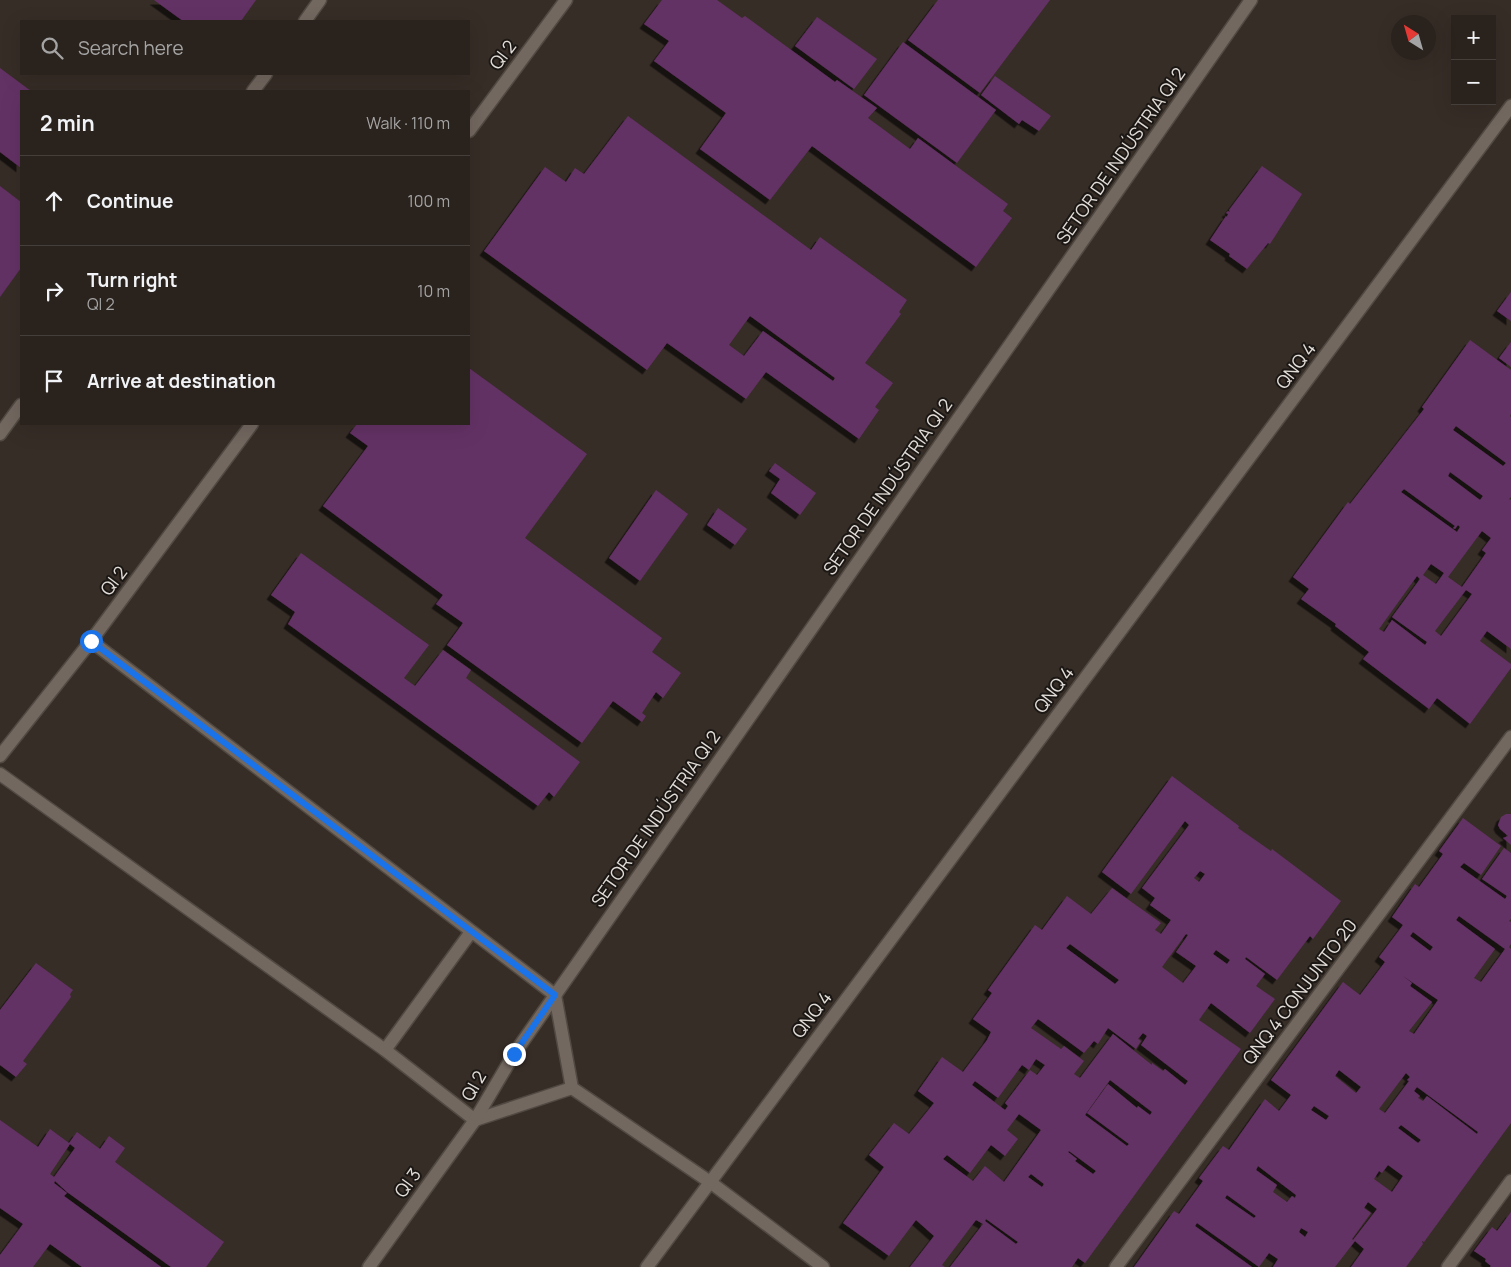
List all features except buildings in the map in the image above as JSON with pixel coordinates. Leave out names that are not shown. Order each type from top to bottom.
[{"type":"street","points":[[306,20],[320,0]]},
{"type":"street","name":"QI 2","points":[[470,130],[566,0]]},
{"type":"street","name":"SETOR DE INDÚSTRIA QI 2","points":[[555,995],[1251,0]]},
{"type":"street","points":[[254,90],[265,75]]},
{"type":"street","name":"QNQ 4","points":[[647,1267],[1511,106]]},
{"type":"street","points":[[0,434],[20,406]]},
{"type":"street","name":"QI 2","points":[[0,756],[91,641],[251,425]]},
{"type":"street","points":[[91,641],[555,995],[572,1088],[710,1182],[823,1267]]},
{"type":"street","name":"QNQ 4 CONJUNTO 20","points":[[1116,1267],[1511,737]]},
{"type":"street","points":[[0,774],[385,1050],[475,1120],[572,1088]]},
{"type":"street","points":[[385,1050],[471,932]]},
{"type":"street","name":"QI 2","points":[[475,1120],[514,1054],[555,995]]},
{"type":"street","name":"QI 3","points":[[369,1267],[475,1120]]},
{"type":"street","points":[[1448,1267],[1511,1181]]},
{"type":"route","points":[[91,641],[555,995],[514,1054]]}]
